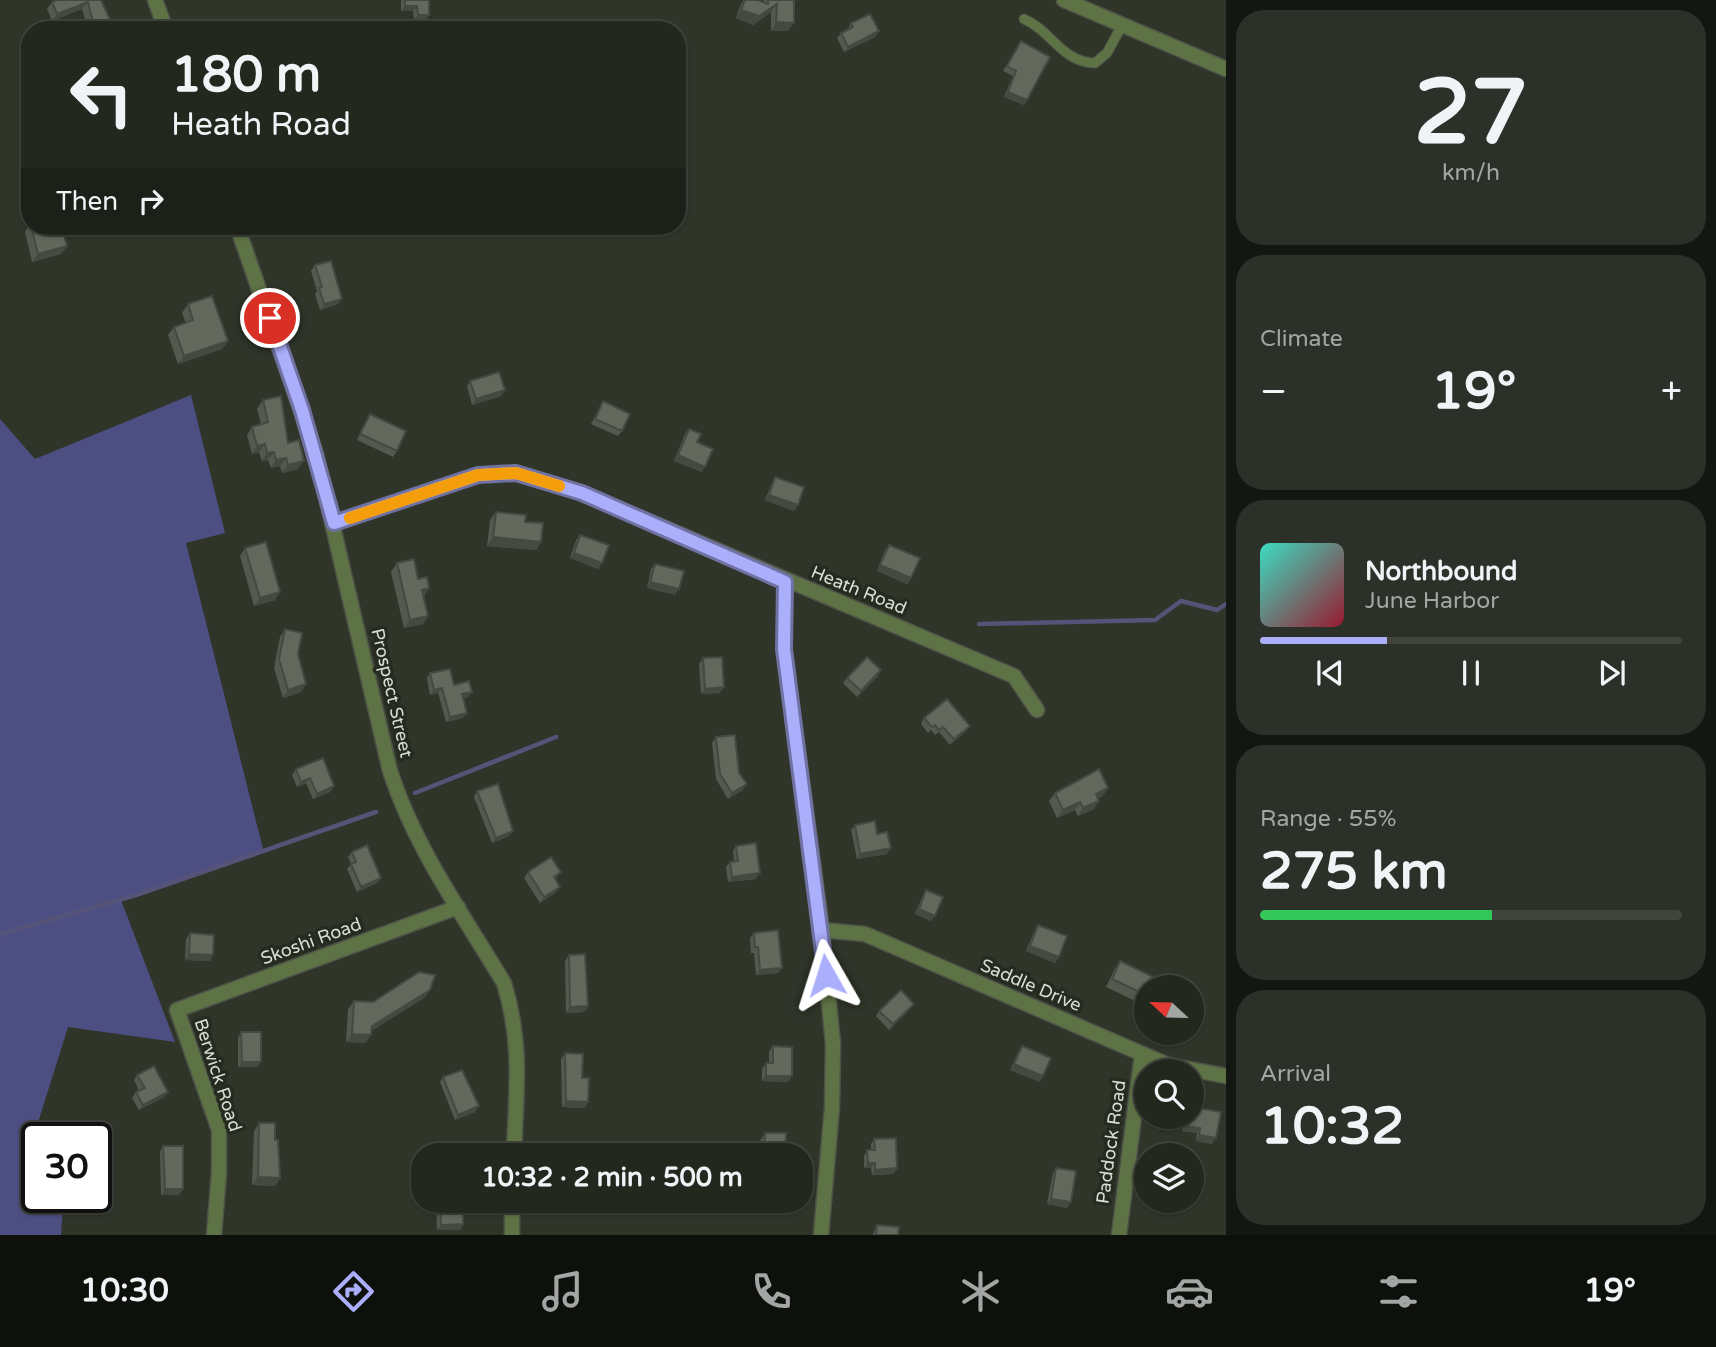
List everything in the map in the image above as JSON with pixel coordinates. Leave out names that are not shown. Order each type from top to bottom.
[{"type":"street","points":[[155,0],[163,21]]},
{"type":"street","points":[[1064,0],[1121,27],[1226,69]]},
{"type":"street","name":"Prospect Street","points":[[240,235],[295,388],[334,523],[366,668],[401,804],[429,862],[504,983],[516,1029],[518,1084],[515,1143]]},
{"type":"street","name":"Heath Road","points":[[334,523],[478,475],[516,473],[582,493],[785,582],[1014,676],[1037,710]]},
{"type":"street","points":[[785,582],[784,649],[822,930],[833,1044],[832,1107],[821,1235]]},
{"type":"street","name":"Skoshi Road","points":[[177,1010],[458,907]]},
{"type":"street","name":"Saddle Drive","points":[[822,930],[865,934],[1168,1065],[1226,1076]]},
{"type":"street","name":"Berwick Road","points":[[177,1010],[219,1130],[214,1235]]},
{"type":"street","name":"Paddock Road","points":[[1119,1235],[1142,1054]]},
{"type":"street","points":[[512,1235],[513,1213]]},
{"type":"lane","points":[[1024,19],[1039,25],[1064,54],[1081,62],[1095,63],[1107,53],[1121,27]]},
{"type":"shaded area","points":[[191,395],[225,533],[186,543],[264,853],[121,900],[175,1042],[68,1027],[38,1122],[21,1122],[21,1213],[63,1213],[61,1235],[0,1235],[0,419],[35,459]]},
{"type":"building","points":[[101,0],[111,21],[93,21],[88,2],[57,14],[52,2]]},
{"type":"building","points":[[405,0],[429,0],[429,15],[418,15],[417,6],[405,6]]},
{"type":"building","points":[[745,0],[758,0],[768,4],[768,0],[794,0],[794,23],[776,22],[777,4],[759,16],[741,10]]},
{"type":"building","points":[[870,14],[879,31],[848,47],[841,33],[853,27],[851,23]]},
{"type":"building","points":[[1021,41],[1050,57],[1027,100],[1008,92],[1016,71],[1007,66]]},
{"type":"building","points":[[33,235],[64,235],[67,246],[38,254]]},
{"type":"building","points":[[331,261],[342,299],[324,304],[315,265]]},
{"type":"building","points":[[212,296],[228,341],[184,356],[174,327],[193,320],[188,304]]},
{"type":"building","points":[[499,372],[505,390],[476,399],[470,381]]},
{"type":"building","points":[[281,396],[288,443],[299,440],[304,461],[288,465],[286,458],[276,460],[274,452],[267,453],[265,444],[257,446],[252,427],[268,422],[263,400]]},
{"type":"building","points":[[603,401],[630,414],[622,431],[595,419]]},
{"type":"building","points":[[370,414],[406,431],[397,451],[360,434]]},
{"type":"building","points":[[689,429],[701,434],[697,442],[713,449],[705,467],[678,455]]},
{"type":"building","points":[[775,477],[804,487],[798,505],[769,495]]},
{"type":"building","points":[[496,512],[526,515],[525,522],[543,523],[541,542],[493,537]]},
{"type":"building","points":[[580,535],[609,545],[602,563],[574,553]]},
{"type":"building","points":[[266,542],[280,592],[260,598],[245,548]]},
{"type":"building","points":[[889,545],[920,558],[911,578],[880,565]]},
{"type":"building","points":[[414,559],[418,579],[427,577],[429,588],[422,590],[428,616],[410,620],[397,563]]},
{"type":"building","points":[[655,564],[684,571],[679,589],[650,582]]},
{"type":"building","points":[[285,629],[302,633],[298,654],[306,684],[288,690],[279,659]]},
{"type":"building","points":[[722,657],[724,687],[705,689],[703,658]]},
{"type":"building","points":[[867,657],[881,670],[861,691],[847,678]]},
{"type":"building","points":[[450,669],[454,685],[469,681],[472,692],[462,694],[467,713],[450,717],[442,688],[434,690],[430,673]]},
{"type":"building","points":[[947,699],[970,726],[954,739],[943,727],[939,730],[935,725],[932,727],[924,718]]},
{"type":"building","points":[[735,735],[739,773],[747,784],[732,793],[720,774],[716,737]]},
{"type":"building","points":[[323,758],[334,786],[317,794],[310,778],[301,782],[296,769]]},
{"type":"building","points":[[1099,769],[1108,788],[1096,794],[1099,801],[1083,808],[1080,802],[1063,810],[1055,793]]},
{"type":"building","points":[[498,784],[513,831],[496,838],[477,791]]},
{"type":"building","points":[[875,821],[877,834],[887,832],[891,848],[860,854],[855,825]]},
{"type":"building","points":[[756,843],[760,873],[732,877],[730,862],[738,861],[736,846]]},
{"type":"building","points":[[367,845],[381,878],[361,887],[351,864],[356,862],[352,852]]},
{"type":"building","points":[[551,857],[561,872],[554,877],[560,887],[544,897],[528,872]]},
{"type":"building","points":[[926,890],[943,897],[935,916],[919,909]]},
{"type":"building","points":[[1038,925],[1067,936],[1059,957],[1030,946]]},
{"type":"building","points":[[778,930],[782,968],[760,970],[754,933]]},
{"type":"building","points":[[190,933],[214,935],[213,955],[189,954]]},
{"type":"building","points":[[585,954],[588,1006],[570,1007],[569,955]]},
{"type":"building","points":[[1120,961],[1149,975],[1134,975],[1134,989],[1112,979]]},
{"type":"building","points":[[419,972],[435,975],[430,990],[372,1026],[371,1035],[352,1034],[354,1001],[373,1002]]},
{"type":"building","points":[[901,990],[914,1004],[893,1024],[879,1011]]},
{"type":"building","points":[[241,1032],[261,1032],[261,1062],[242,1062]]},
{"type":"building","points":[[773,1046],[792,1047],[792,1076],[766,1076],[766,1063],[773,1063]]},
{"type":"building","points":[[1022,1046],[1051,1058],[1043,1076],[1014,1064]]},
{"type":"building","points":[[565,1053],[583,1054],[582,1078],[589,1078],[588,1102],[566,1101]]},
{"type":"building","points":[[154,1066],[168,1092],[143,1105],[136,1092],[145,1088],[137,1075]]},
{"type":"building","points":[[462,1070],[479,1106],[458,1115],[443,1077]]},
{"type":"building","points":[[1204,1109],[1221,1112],[1216,1138],[1199,1135],[1200,1129],[1204,1129]]},
{"type":"building","points":[[259,1123],[275,1123],[280,1178],[258,1177]]},
{"type":"building","points":[[765,1133],[786,1133],[786,1143],[765,1143]]},
{"type":"building","points":[[896,1138],[897,1168],[875,1170],[875,1163],[868,1163],[867,1150],[875,1150],[874,1139]]},
{"type":"building","points":[[163,1146],[183,1146],[183,1189],[165,1189]]},
{"type":"building","points":[[1056,1168],[1076,1171],[1071,1202],[1051,1199]]},
{"type":"building","points":[[441,1213],[463,1213],[463,1224],[441,1225]]},
{"type":"building","points":[[877,1225],[899,1227],[898,1235],[876,1235]]},
{"type":"waterway","points":[[979,624],[1155,620],[1181,601],[1217,610],[1226,604]]},
{"type":"waterway","points":[[415,793],[556,737]]},
{"type":"waterway","points":[[0,934],[136,895],[376,812]]},
{"type":"slow traffic","points":[[350,518],[478,475],[516,473],[559,486]]},
{"type":"route","points":[[270,318],[316,454],[334,523],[478,475],[516,473],[582,493],[785,582],[784,649],[826,975]]}]
